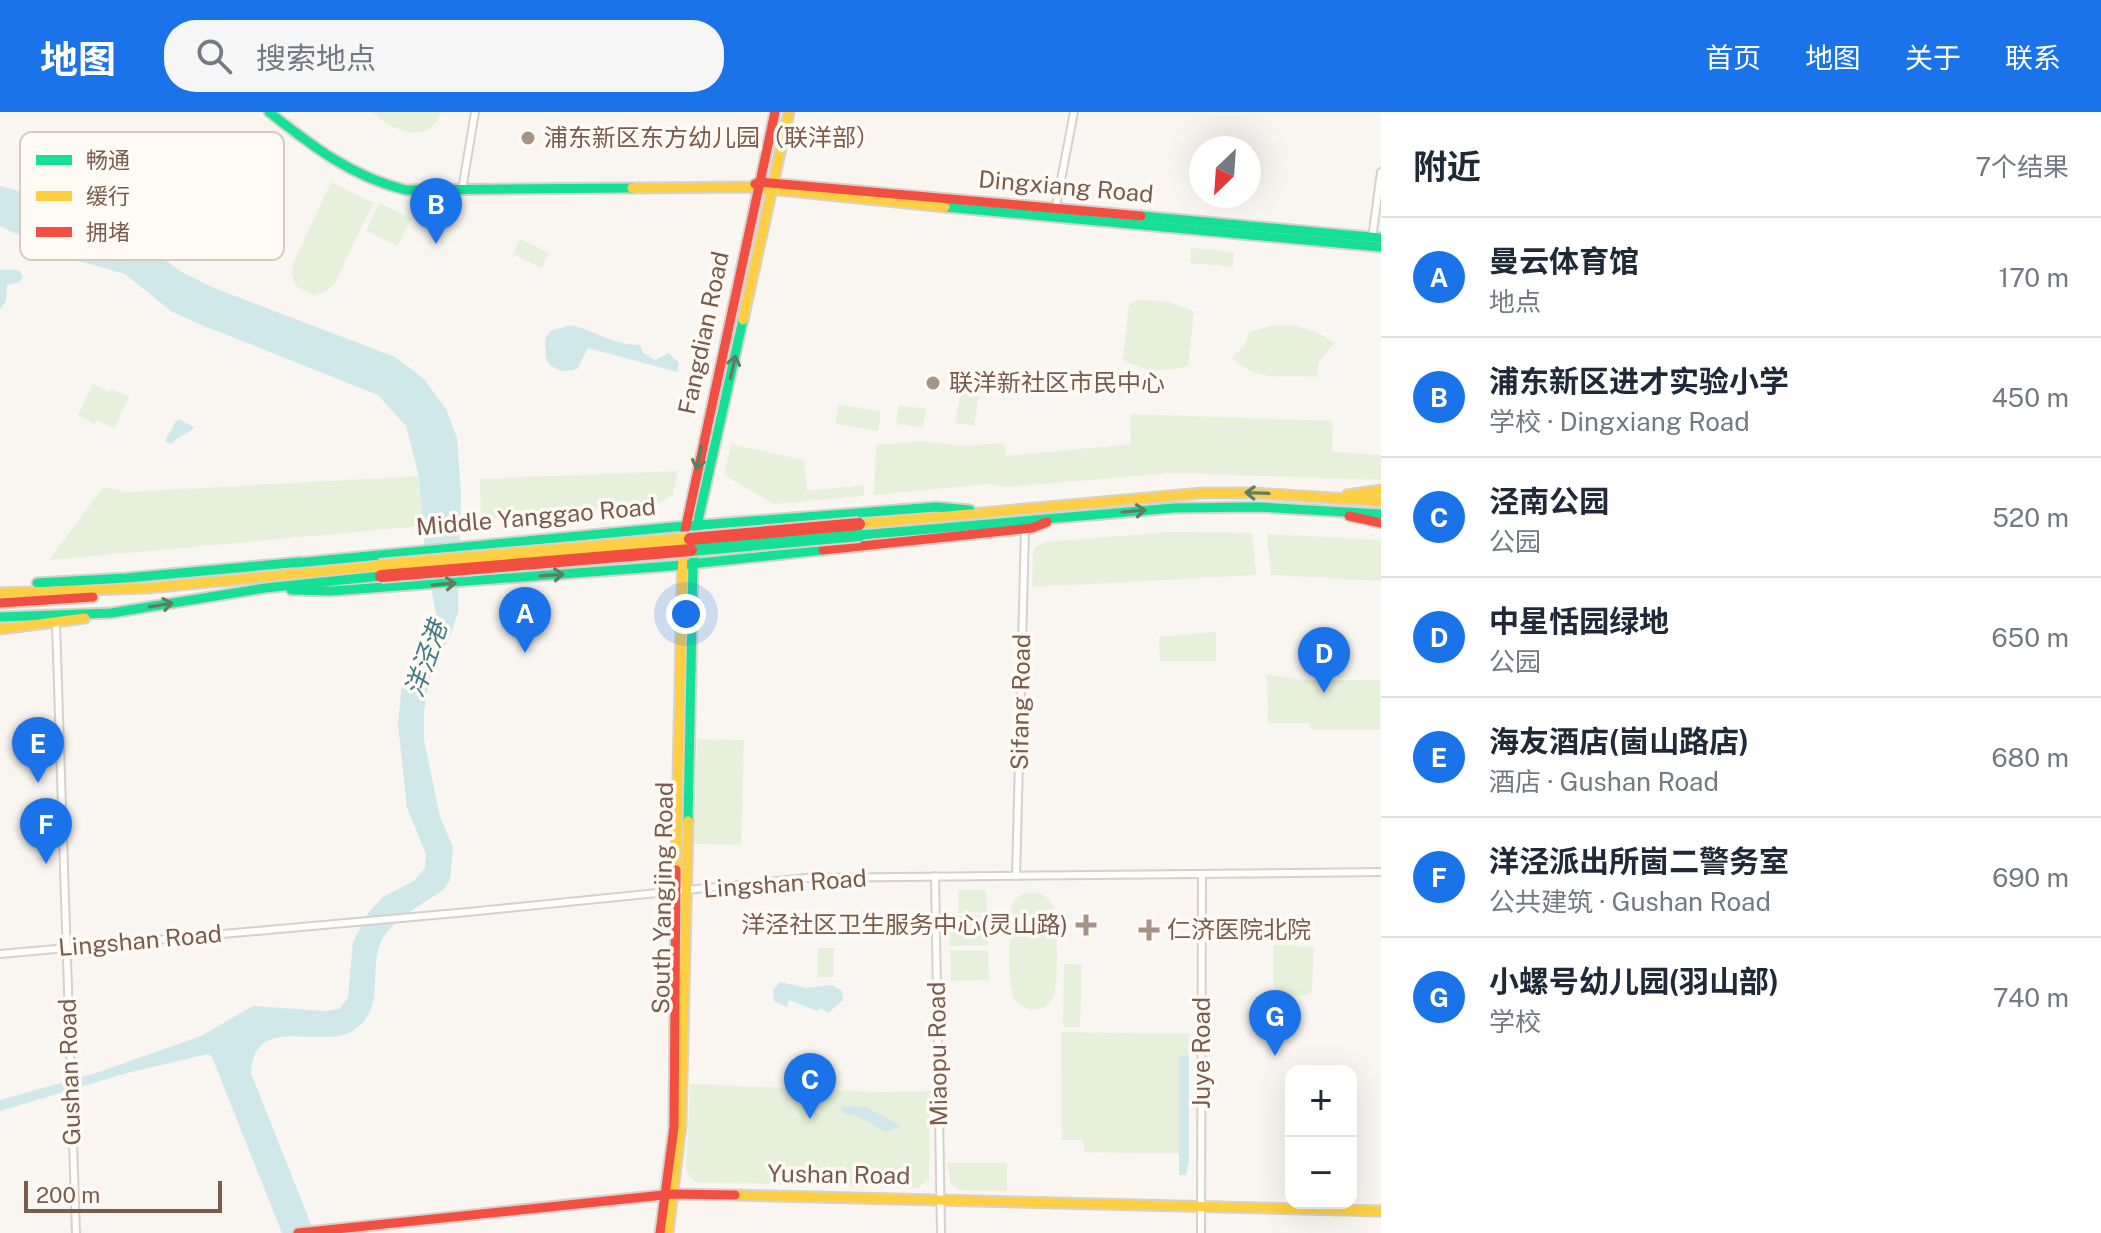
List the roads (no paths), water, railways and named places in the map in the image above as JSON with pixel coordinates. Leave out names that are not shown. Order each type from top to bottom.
[{"type":"main road","name":"Dingxiang Road","points":[[269,112],[334,162],[368,180],[406,190],[755,186],[1376,242]]},
{"type":"main road","name":"Fangdian Road","points":[[696,525],[755,186],[775,112]]},
{"type":"main road","name":"Fangdian Road","points":[[687,564],[789,112]]},
{"type":"main road","name":"Middle Yanggao Road","points":[[1334,504],[1381,490]]},
{"type":"main road","name":"Middle Yanggao Road","points":[[860,529],[981,511],[1203,493],[1334,504],[1381,514]]},
{"type":"main road","name":"Middle Yanggao Road","points":[[0,593],[147,588],[380,571],[860,529],[1199,507],[1381,501]]},
{"type":"main road","name":"Middle Yanggao Road","points":[[1334,504],[1381,523]]},
{"type":"main road","name":"Middle Yanggao Road","points":[[96,589],[240,573],[301,562],[696,525],[936,507],[981,511]]},
{"type":"main road","name":"Middle Yanggao Road","points":[[265,588],[331,591],[687,564],[1025,529],[1056,518]]},
{"type":"main road","points":[[0,586],[301,562]]},
{"type":"main road","name":"South Yangjing Road","points":[[660,1233],[681,1125],[680,892],[687,564]]},
{"type":"main road","name":"Middle Yanggao Road","points":[[0,617],[111,613],[380,571]]},
{"type":"main road","points":[[0,603],[79,599],[147,588]]},
{"type":"main road","points":[[0,629],[56,624],[111,613]]},
{"type":"main road","name":"South Yangjing Road","points":[[668,1233],[669,1194]]},
{"type":"main road","name":"Yushan Road","points":[[298,1233],[669,1194],[1381,1211]]},
{"type":"street","points":[[462,190],[475,112]]},
{"type":"street","points":[[1054,213],[1074,112]]},
{"type":"street","points":[[1376,242],[1381,172]]},
{"type":"street","name":"Sifang Road","points":[[1016,876],[1025,529]]},
{"type":"street","name":"Gushan Road","points":[[56,624],[76,1233]]},
{"type":"street","name":"Lingshan Road","points":[[0,954],[806,878],[1381,872]]},
{"type":"street","name":"Juye Road","points":[[1201,1233],[1202,874]]},
{"type":"street","name":"Miaopu Road","points":[[935,876],[941,1233]]},
{"type":"water","points":[[0,186],[20,191],[20,236],[0,226]]},
{"type":"water","name":"洋泾港","points":[[75,260],[165,260],[214,288],[395,357],[424,379],[446,409],[457,438],[461,493],[458,612],[450,636],[431,671],[424,711],[424,740],[440,817],[453,847],[450,880],[443,890],[397,921],[383,938],[377,958],[371,1010],[357,1028],[343,1035],[327,1037],[277,1037],[264,1043],[255,1054],[251,1073],[310,1222],[318,1233],[282,1233],[212,1057],[208,1054],[127,1073],[0,1111],[0,1100],[96,1073],[201,1036],[253,1006],[325,1011],[339,1009],[348,998],[353,942],[369,912],[383,897],[414,881],[425,868],[426,854],[407,808],[398,724],[402,684],[436,614],[425,554],[419,476],[406,426],[378,395],[171,311],[125,274]]},
{"type":"water","points":[[0,270],[19,270],[23,277],[20,282],[7,285],[6,301],[0,309]]},
{"type":"water","points":[[571,325],[613,340],[640,345],[643,353],[655,360],[669,353],[679,363],[677,372],[588,348],[577,369],[563,371],[555,368],[546,359],[545,339],[550,331]]},
{"type":"water","points":[[176,421],[194,427],[171,444],[165,441]]},
{"type":"water","points":[[780,982],[806,988],[832,985],[842,991],[843,1000],[828,1013],[821,1008],[817,1011],[789,1000],[787,1007],[774,1001],[773,990]]},
{"type":"water","points":[[1179,1056],[1189,1056],[1189,1161],[1186,1175],[1179,1175]]},
{"type":"water","points":[[841,1106],[866,1107],[901,1126],[886,1132],[856,1116],[842,1113]]},
{"type":"place","name":"浦东新区东方幼儿园（联洋部）","points":[[528,138]]},
{"type":"place","name":"浦东新区进才实验小学","points":[[436,244]]},
{"type":"place","name":"联洋新社区市民中心","points":[[933,383]]},
{"type":"place","name":"曼云体育馆","points":[[525,653]]},
{"type":"place","name":"中星恬园绿地","points":[[1324,693]]},
{"type":"place","name":"海友酒店(崮山路店)","points":[[38,783]]},
{"type":"place","name":"洋泾派出所崮二警务室","points":[[46,864]]},
{"type":"place","name":"洋泾社区卫生服务中心(灵山路)","points":[[1086,925]]},
{"type":"place","name":"仁济医院北院","points":[[1149,930]]},
{"type":"place","name":"小螺号幼儿园(羽山部)","points":[[1275,1056]]},
{"type":"place","name":"泾南公园","points":[[810,1119]]}]
